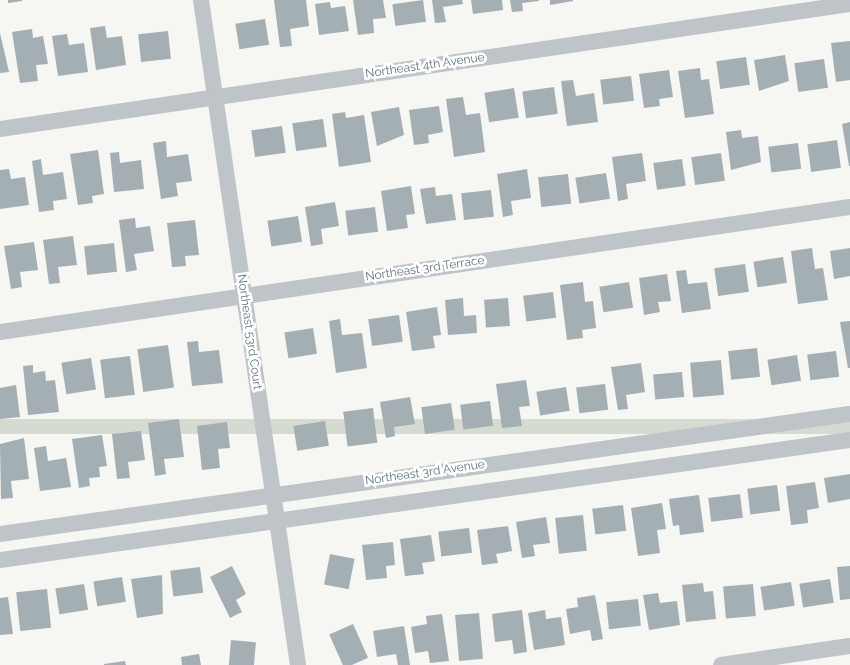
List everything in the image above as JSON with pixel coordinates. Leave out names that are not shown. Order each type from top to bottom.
[{"type":"street","name":"Northeast 53rd Court","points":[[201,0],[298,665]]},
{"type":"street","name":"Northeast 4th Avenue","points":[[0,129],[850,4]]},
{"type":"street","name":"Northeast 3rd Terrace","points":[[0,332],[850,207]]},
{"type":"street","name":"Northeast 3rd Avenue","points":[[0,534],[850,414]]},
{"type":"street","points":[[742,429],[746,455]]},
{"type":"street","points":[[0,560],[850,440]]},
{"type":"street","points":[[410,475],[414,502]]},
{"type":"street","points":[[721,665],[850,646]]},
{"type":"shaded area","points":[[0,419],[850,419],[850,434],[0,434]]},
{"type":"building","points":[[8,0],[22,0],[22,1],[8,3]]},
{"type":"building","points":[[274,0],[306,0],[309,26],[290,29],[292,46],[280,47]]},
{"type":"building","points":[[353,0],[383,0],[386,18],[373,19],[374,33],[358,35]]},
{"type":"building","points":[[423,0],[426,22],[395,26],[392,4]]},
{"type":"building","points":[[432,0],[462,0],[463,4],[443,7],[446,22],[435,23]]},
{"type":"building","points":[[471,0],[502,0],[503,10],[473,14]]},
{"type":"building","points":[[510,0],[539,1],[522,3],[523,11],[512,12]]},
{"type":"building","points":[[550,0],[573,0],[573,1],[550,5]]},
{"type":"building","points":[[330,2],[331,8],[345,6],[349,31],[319,35],[315,4]]},
{"type":"building","points":[[265,19],[269,45],[239,49],[235,24]]},
{"type":"building","points":[[105,26],[107,38],[122,36],[126,65],[96,70],[90,28]]},
{"type":"building","points":[[32,29],[33,38],[43,36],[48,64],[36,65],[38,81],[20,83],[12,32]]},
{"type":"building","points":[[168,31],[171,59],[141,62],[138,34]]},
{"type":"building","points":[[0,33],[9,72],[0,73]]},
{"type":"building","points":[[67,34],[69,45],[84,43],[88,72],[58,76],[52,36]]},
{"type":"building","points":[[850,41],[850,80],[836,82],[831,43]]},
{"type":"building","points":[[785,55],[789,81],[759,91],[754,60]]},
{"type":"building","points":[[746,57],[750,85],[720,89],[716,61]]},
{"type":"building","points":[[824,59],[828,88],[798,92],[794,63]]},
{"type":"building","points":[[700,68],[701,80],[709,79],[714,114],[685,118],[678,71]]},
{"type":"building","points":[[669,70],[673,97],[659,99],[660,106],[644,108],[639,74]]},
{"type":"building","points":[[631,76],[634,101],[603,105],[600,80]]},
{"type":"building","points":[[573,80],[576,96],[594,93],[598,122],[567,126],[561,81]]},
{"type":"building","points":[[554,87],[558,114],[526,118],[522,91]]},
{"type":"building","points":[[514,88],[519,118],[489,122],[484,93]]},
{"type":"building","points":[[463,97],[466,115],[480,113],[485,152],[454,157],[446,99]]},
{"type":"building","points":[[439,106],[443,132],[428,135],[429,143],[414,145],[409,110]]},
{"type":"building","points":[[399,107],[404,135],[377,146],[371,112]]},
{"type":"building","points":[[345,112],[346,118],[364,115],[371,162],[339,167],[332,114]]},
{"type":"building","points":[[323,119],[327,147],[296,151],[292,123]]},
{"type":"building","points":[[850,122],[850,166],[849,166],[842,124]]},
{"type":"building","points":[[282,126],[286,153],[255,157],[251,130]]},
{"type":"building","points":[[741,130],[742,138],[758,136],[761,162],[731,170],[726,132]]},
{"type":"building","points":[[837,140],[841,168],[811,172],[807,144]]},
{"type":"building","points":[[166,141],[167,157],[188,154],[192,181],[176,183],[178,196],[161,199],[153,143]]},
{"type":"building","points":[[798,143],[801,169],[771,172],[768,147]]},
{"type":"building","points":[[98,150],[104,194],[92,196],[93,203],[78,205],[70,154]]},
{"type":"building","points":[[119,152],[120,163],[141,160],[144,189],[114,192],[110,153]]},
{"type":"building","points":[[642,153],[646,181],[626,184],[628,199],[618,201],[612,157]]},
{"type":"building","points":[[721,153],[725,181],[695,185],[691,157]]},
{"type":"building","points":[[41,159],[43,175],[63,172],[67,199],[53,201],[54,210],[39,212],[32,161]]},
{"type":"building","points":[[682,159],[686,186],[657,190],[653,163]]},
{"type":"building","points":[[9,169],[11,179],[25,177],[29,205],[0,209],[0,170]]},
{"type":"building","points":[[527,169],[531,198],[511,201],[513,215],[503,217],[497,174]]},
{"type":"building","points":[[606,173],[610,199],[579,204],[575,178]]},
{"type":"building","points":[[568,174],[571,204],[541,207],[538,177]]},
{"type":"building","points":[[411,186],[415,214],[406,215],[408,228],[387,231],[381,191]]},
{"type":"building","points":[[435,187],[436,196],[452,194],[456,220],[426,224],[420,189]]},
{"type":"building","points":[[491,190],[494,217],[464,220],[461,193]]},
{"type":"building","points":[[335,202],[339,226],[321,229],[323,244],[311,246],[305,207]]},
{"type":"building","points":[[375,207],[378,232],[348,235],[345,211]]},
{"type":"building","points":[[298,216],[302,242],[271,247],[267,221]]},
{"type":"building","points":[[135,218],[136,228],[150,226],[154,251],[134,254],[137,270],[126,272],[119,220]]},
{"type":"building","points":[[195,220],[199,255],[185,256],[186,266],[172,267],[167,223]]},
{"type":"building","points":[[73,236],[77,265],[58,267],[60,283],[49,284],[43,240]]},
{"type":"building","points":[[34,242],[38,270],[20,272],[22,287],[11,289],[4,246]]},
{"type":"building","points":[[114,243],[117,272],[87,275],[84,246]]},
{"type":"building","points":[[812,248],[815,269],[823,268],[828,300],[798,304],[791,251]]},
{"type":"building","points":[[850,248],[850,276],[834,279],[830,251]]},
{"type":"building","points":[[783,257],[787,283],[757,287],[753,262]]},
{"type":"building","points":[[745,264],[749,292],[718,296],[714,268]]},
{"type":"building","points":[[686,270],[688,284],[707,282],[711,309],[682,313],[676,271]]},
{"type":"building","points":[[667,274],[671,301],[658,302],[660,312],[644,315],[639,278]]},
{"type":"building","points":[[583,282],[585,302],[593,301],[596,328],[582,330],[583,338],[567,340],[560,285]]},
{"type":"building","points":[[629,282],[633,308],[603,312],[599,287]]},
{"type":"building","points":[[553,292],[556,318],[526,321],[523,296]]},
{"type":"building","points":[[463,298],[464,316],[476,315],[477,333],[448,335],[445,300]]},
{"type":"building","points":[[508,298],[510,326],[486,328],[484,300]]},
{"type":"building","points":[[437,307],[441,335],[433,336],[435,348],[412,351],[406,312]]},
{"type":"building","points":[[399,315],[403,342],[372,346],[368,319]]},
{"type":"building","points":[[340,319],[342,335],[362,333],[367,368],[336,373],[329,321]]},
{"type":"building","points":[[850,321],[850,368],[848,368],[840,322]]},
{"type":"building","points":[[313,328],[317,354],[288,358],[284,333]]},
{"type":"building","points":[[198,341],[199,352],[219,350],[223,383],[192,386],[187,342]]},
{"type":"building","points":[[168,345],[174,388],[143,392],[137,349]]},
{"type":"building","points":[[757,348],[760,377],[731,380],[728,351]]},
{"type":"building","points":[[836,351],[839,377],[810,380],[807,355]]},
{"type":"building","points":[[797,355],[801,381],[771,385],[767,360]]},
{"type":"building","points":[[130,356],[135,395],[105,398],[100,360]]},
{"type":"building","points":[[91,358],[96,390],[66,394],[61,363]]},
{"type":"building","points":[[721,360],[724,395],[693,398],[690,363]]},
{"type":"building","points":[[641,363],[645,392],[626,395],[628,409],[618,410],[611,367]]},
{"type":"building","points":[[33,365],[33,373],[45,371],[46,381],[55,380],[59,412],[28,415],[23,366]]},
{"type":"building","points":[[682,372],[684,397],[655,399],[653,375]]},
{"type":"building","points":[[526,380],[530,406],[519,407],[522,426],[502,428],[496,384]]},
{"type":"building","points":[[605,384],[608,410],[579,413],[576,388]]},
{"type":"building","points":[[16,385],[20,417],[0,419],[0,388]]},
{"type":"building","points":[[566,387],[570,411],[540,415],[536,392]]},
{"type":"building","points":[[410,397],[415,424],[394,427],[395,436],[386,438],[380,402]]},
{"type":"building","points":[[490,401],[493,426],[463,429],[460,405]]},
{"type":"building","points":[[451,403],[455,430],[425,434],[421,407]]},
{"type":"building","points":[[373,408],[377,443],[347,446],[343,412]]},
{"type":"building","points":[[179,419],[184,457],[164,459],[166,474],[155,476],[148,423]]},
{"type":"building","points":[[325,421],[329,446],[297,451],[293,426]]},
{"type":"building","points":[[227,422],[230,448],[218,449],[220,468],[202,470],[197,426]]},
{"type":"building","points":[[141,431],[145,460],[128,462],[130,478],[117,479],[112,434]]},
{"type":"building","points":[[102,435],[107,466],[99,467],[100,477],[89,478],[90,486],[79,488],[72,439]]},
{"type":"building","points":[[24,438],[29,479],[11,481],[13,498],[1,499],[0,444]]},
{"type":"building","points":[[46,446],[48,461],[66,458],[71,487],[40,491],[34,448]]},
{"type":"building","points":[[850,474],[850,499],[828,503],[824,478]]},
{"type":"building","points":[[815,482],[819,508],[807,510],[808,523],[791,525],[786,486]]},
{"type":"building","points":[[777,485],[780,511],[750,514],[747,489]]},
{"type":"building","points":[[740,494],[743,518],[711,522],[708,498]]},
{"type":"building","points":[[699,495],[704,532],[680,535],[679,525],[673,526],[669,499]]},
{"type":"building","points":[[662,503],[666,529],[657,530],[660,553],[638,556],[631,508]]},
{"type":"building","points":[[623,505],[626,531],[595,535],[592,509]]},
{"type":"building","points":[[583,515],[587,551],[559,554],[555,518]]},
{"type":"building","points":[[546,517],[550,543],[533,545],[535,556],[522,558],[516,522]]},
{"type":"building","points":[[508,526],[512,551],[496,554],[498,563],[482,565],[477,530]]},
{"type":"building","points":[[469,528],[472,553],[441,557],[438,532]]},
{"type":"building","points":[[431,535],[435,561],[422,563],[424,574],[405,576],[400,539]]},
{"type":"building","points":[[393,542],[395,565],[386,566],[387,578],[366,580],[362,545]]},
{"type":"building","points":[[330,554],[355,559],[349,589],[324,584]]},
{"type":"building","points":[[232,566],[246,594],[236,600],[242,612],[230,618],[210,577]]},
{"type":"building","points":[[850,566],[850,599],[840,600],[837,567]]},
{"type":"building","points":[[200,567],[203,593],[173,596],[170,571]]},
{"type":"building","points":[[162,575],[163,614],[137,618],[131,579]]},
{"type":"building","points":[[122,577],[126,602],[97,606],[93,582]]},
{"type":"building","points":[[830,579],[834,603],[803,608],[799,584]]},
{"type":"building","points":[[791,582],[795,606],[764,611],[760,587]]},
{"type":"building","points":[[703,583],[704,592],[713,591],[716,619],[686,622],[682,585]]},
{"type":"building","points":[[84,584],[88,610],[59,614],[55,589]]},
{"type":"building","points":[[753,584],[756,616],[726,618],[723,587]]},
{"type":"building","points":[[47,589],[51,628],[20,631],[16,592]]},
{"type":"building","points":[[658,593],[660,603],[677,601],[680,625],[649,630],[643,595]]},
{"type":"building","points":[[595,595],[603,639],[592,641],[590,630],[570,634],[566,609],[578,607],[577,598]]},
{"type":"building","points":[[8,597],[13,634],[0,635],[0,598]]},
{"type":"building","points":[[638,599],[641,626],[609,629],[606,602]]},
{"type":"building","points":[[522,610],[527,652],[514,654],[512,640],[495,642],[492,614]]},
{"type":"building","points":[[545,610],[546,619],[561,617],[565,645],[534,650],[528,613]]},
{"type":"building","points":[[479,613],[483,659],[459,661],[455,615]]},
{"type":"building","points":[[442,614],[449,661],[430,663],[428,651],[415,653],[411,627],[427,624],[426,616]]},
{"type":"building","points":[[353,624],[368,658],[352,665],[343,665],[329,635]]},
{"type":"building","points":[[404,626],[410,665],[398,665],[396,654],[377,657],[373,631]]},
{"type":"building","points":[[231,640],[256,642],[254,665],[229,665]]},
{"type":"building","points":[[199,654],[201,665],[182,665],[181,657]]},
{"type":"building","points":[[125,661],[126,665],[104,665],[104,664]]}]
